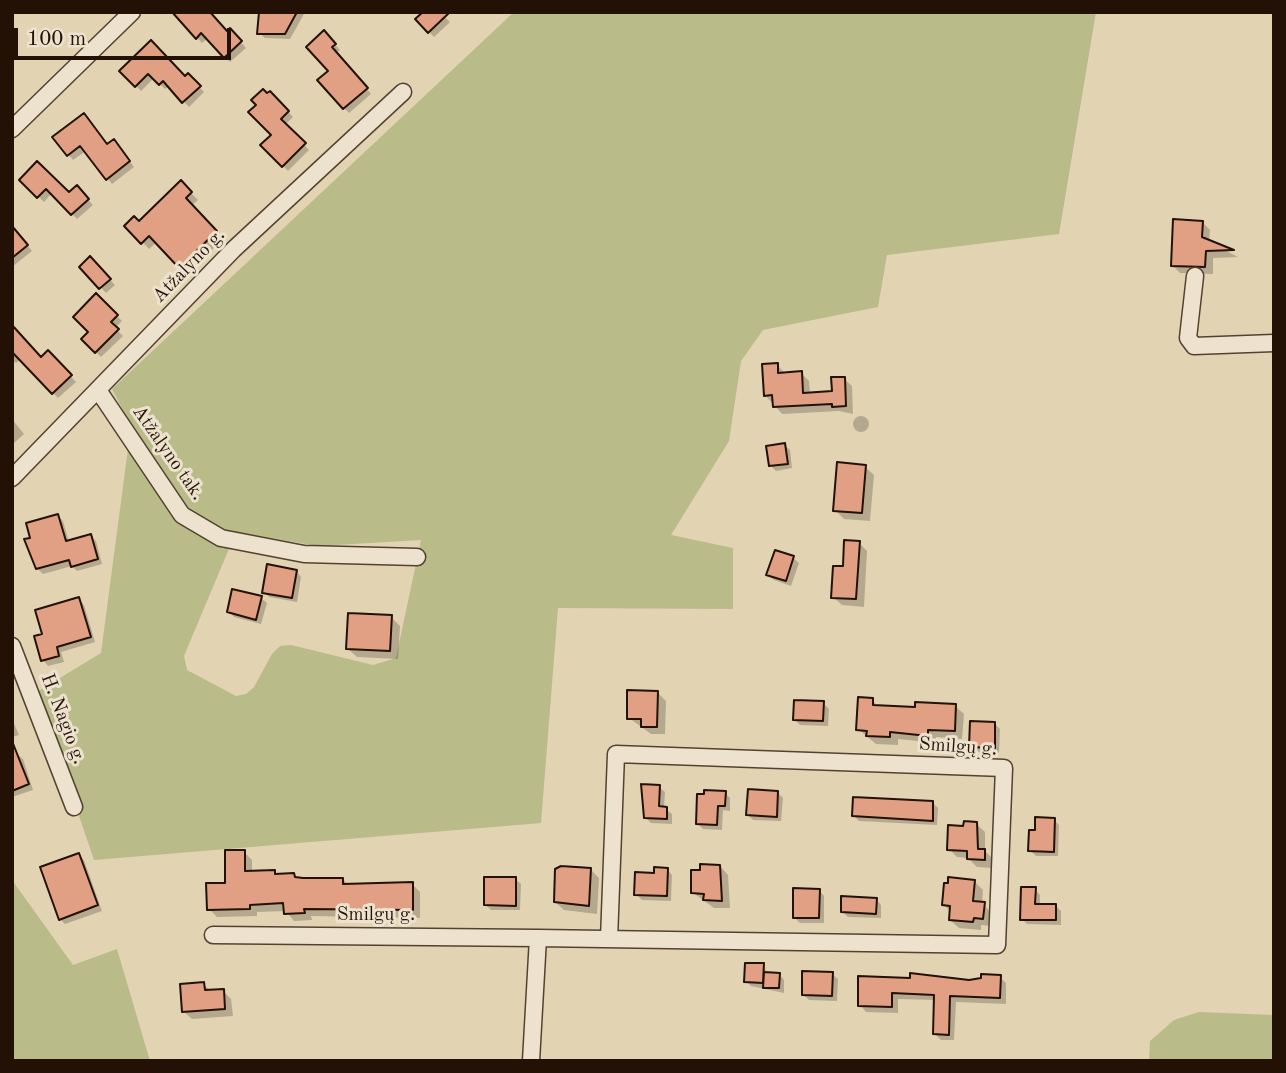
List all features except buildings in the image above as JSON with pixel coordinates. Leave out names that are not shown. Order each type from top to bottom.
[{"type":"street","points":[[12,129],[132,12]]},
{"type":"street","name":"Atžalyno g.","points":[[12,478],[234,249],[403,92]]},
{"type":"street","points":[[1195,276],[1188,338],[1194,346],[1274,343]]},
{"type":"street","name":"Atžalyno tak.","points":[[98,390],[182,515],[221,538],[304,554],[417,557]]},
{"type":"street","name":"H. Nagio g.","points":[[12,646],[74,807]]},
{"type":"street","name":"Smilgų g.","points":[[213,935],[997,945],[1004,768],[616,754],[609,939]]},
{"type":"street","points":[[531,1061],[538,938]]},
{"type":"green space","points":[[514,12],[1096,12],[1059,234],[887,255],[878,307],[763,330],[741,361],[729,441],[671,535],[733,548],[733,609],[558,608],[541,823],[94,860],[37,692],[101,653],[131,426],[112,389]],"holes":[[[236,532],[318,546],[421,540],[396,658],[373,665],[291,645],[280,646],[272,654],[254,687],[246,694],[236,696],[187,670],[184,656]]]},
{"type":"green space","points":[[12,880],[73,965],[117,949],[150,1061],[12,1061]]},
{"type":"green space","points":[[1199,1012],[1274,1015],[1274,1061],[1149,1061],[1150,1041],[1174,1020]]}]
